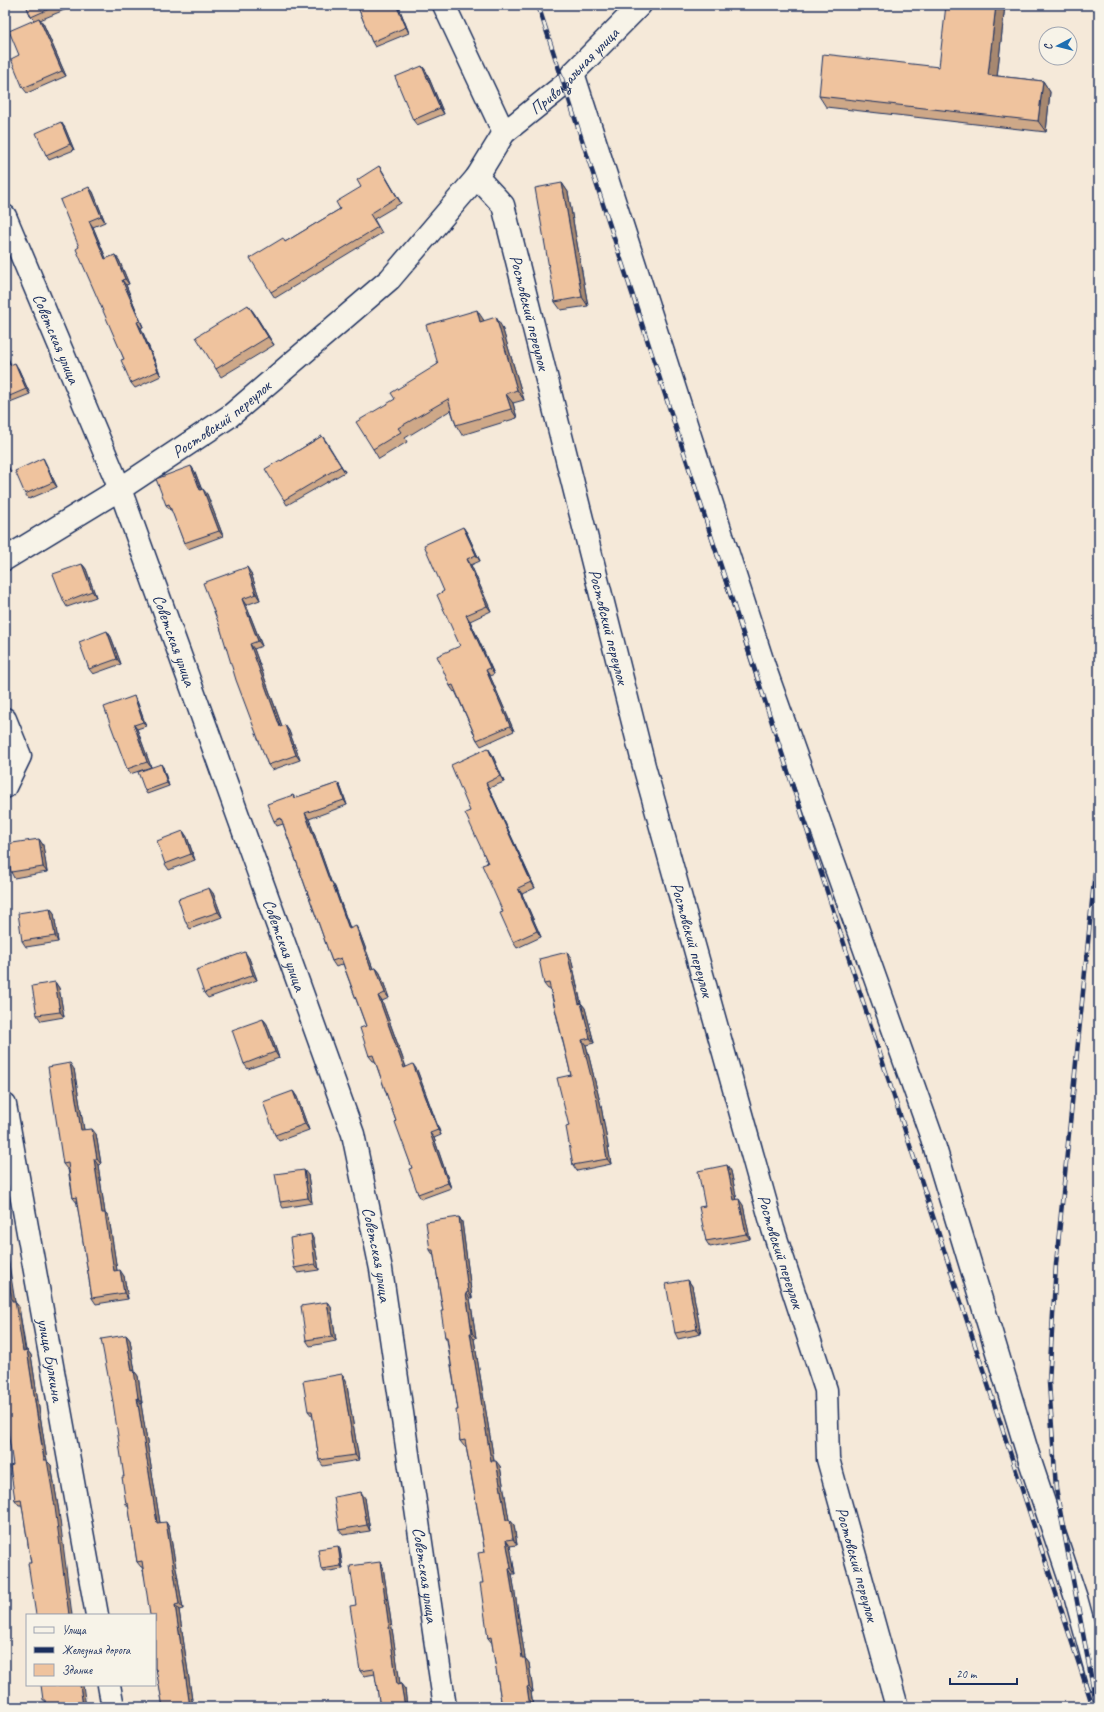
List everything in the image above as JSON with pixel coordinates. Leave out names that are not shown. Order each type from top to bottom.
[{"type":"street","points":[[444,5],[504,132]]},
{"type":"street","name":"Привокзальная улица","points":[[504,132],[565,84],[573,73],[640,5]]},
{"type":"street","points":[[573,73],[765,669],[932,1138],[1030,1461],[1076,1598],[1099,1682]]},
{"type":"street","name":"Ростовский переулок","points":[[5,559],[120,489],[230,416],[390,279],[477,177],[504,132]]},
{"type":"street","name":"Ростовский переулок","points":[[477,177],[503,205],[644,766],[770,1221],[826,1390],[828,1459],[897,1707]]},
{"type":"street","name":"Советская улица","points":[[5,216],[120,489],[353,1134],[381,1269],[445,1707]]},
{"type":"street","points":[[5,719],[20,756],[5,787]]},
{"type":"street","name":"улица Булкина","points":[[5,1104],[96,1614]]},
{"type":"street","points":[[109,1686],[113,1707]]},
{"type":"building","points":[[26,5],[58,5],[31,17]]},
{"type":"building","points":[[357,5],[396,5],[406,27],[372,42]]},
{"type":"building","points":[[946,5],[996,5],[988,75],[1043,81],[1038,121],[819,96],[823,54],[939,67]]},
{"type":"building","points":[[39,18],[62,71],[23,88],[11,59],[19,55],[9,31]]},
{"type":"building","points":[[422,66],[440,108],[413,120],[395,77]]},
{"type":"building","points":[[61,122],[70,144],[46,155],[36,133]]},
{"type":"building","points":[[379,166],[397,197],[370,214],[378,227],[271,292],[250,258],[283,238],[285,242],[340,209],[336,202],[361,187],[357,180]]},
{"type":"building","points":[[562,183],[582,297],[555,302],[535,188]]},
{"type":"building","points":[[89,187],[101,216],[89,221],[105,259],[115,255],[125,279],[122,280],[140,321],[137,322],[158,371],[131,383],[121,360],[124,359],[76,249],[79,247],[60,200]]},
{"type":"building","points":[[248,305],[268,337],[216,369],[196,337]]},
{"type":"building","points":[[477,310],[480,322],[496,317],[517,390],[506,394],[511,409],[456,425],[448,399],[398,428],[401,432],[373,449],[356,422],[395,399],[391,393],[438,364],[426,325]]},
{"type":"building","points":[[5,354],[10,365],[15,363],[26,389],[5,398]]},
{"type":"building","points":[[322,436],[341,466],[284,500],[265,469]]},
{"type":"building","points":[[43,458],[53,482],[25,494],[15,471]]},
{"type":"building","points":[[5,461],[9,470],[5,471]]},
{"type":"building","points":[[191,466],[200,490],[203,489],[219,531],[184,543],[169,504],[166,505],[156,479]]},
{"type":"building","points":[[463,527],[476,555],[467,559],[487,606],[466,615],[490,668],[486,670],[510,726],[477,740],[453,685],[450,686],[437,656],[460,646],[437,595],[444,591],[424,545]]},
{"type":"building","points":[[82,564],[92,591],[64,602],[53,574]]},
{"type":"building","points":[[247,567],[256,594],[242,599],[258,641],[250,644],[280,727],[285,725],[296,755],[268,765],[236,680],[220,627],[203,583]]},
{"type":"building","points":[[107,631],[117,659],[89,669],[79,642]]},
{"type":"building","points":[[134,696],[143,722],[134,725],[147,762],[127,769],[104,707]]},
{"type":"building","points":[[488,748],[500,776],[486,783],[531,882],[518,888],[537,931],[513,942],[500,913],[503,912],[482,865],[488,863],[465,813],[470,811],[451,765]]},
{"type":"building","points":[[161,764],[167,783],[145,791],[138,772]]},
{"type":"building","points":[[338,783],[344,800],[305,813],[349,929],[356,926],[371,969],[376,968],[385,993],[378,996],[404,1068],[413,1064],[438,1130],[430,1133],[448,1183],[418,1194],[409,1169],[412,1168],[373,1055],[369,1056],[360,1028],[366,1026],[341,958],[332,961],[281,818],[274,821],[267,804],[293,795],[294,798]]},
{"type":"building","points":[[183,831],[191,854],[165,864],[157,841]]},
{"type":"building","points":[[39,839],[43,867],[11,872],[6,844]]},
{"type":"building","points":[[209,888],[218,912],[186,923],[178,899]]},
{"type":"building","points":[[50,908],[55,936],[22,941],[18,913]]},
{"type":"building","points":[[245,952],[253,975],[204,993],[196,970]]},
{"type":"building","points":[[567,952],[579,1004],[581,1003],[590,1038],[582,1040],[597,1101],[607,1159],[573,1165],[566,1127],[569,1126],[557,1078],[571,1075],[549,983],[544,984],[539,959]]},
{"type":"building","points":[[55,982],[60,1012],[37,1015],[32,986]]},
{"type":"building","points":[[263,1019],[275,1052],[244,1064],[232,1030]]},
{"type":"building","points":[[70,1063],[81,1130],[92,1129],[97,1159],[94,1159],[102,1213],[105,1213],[114,1271],[120,1270],[124,1293],[92,1298],[76,1197],[73,1198],[68,1163],[63,1164],[48,1067]]},
{"type":"building","points":[[293,1091],[305,1124],[275,1135],[263,1102]]},
{"type":"building","points":[[727,1165],[734,1200],[739,1199],[746,1234],[706,1241],[699,1207],[705,1206],[698,1171]]},
{"type":"building","points":[[304,1170],[308,1198],[280,1202],[275,1174]]},
{"type":"building","points":[[459,1217],[468,1292],[466,1293],[472,1333],[470,1333],[491,1461],[496,1461],[506,1520],[510,1520],[513,1539],[506,1540],[522,1658],[525,1658],[530,1707],[502,1707],[491,1637],[488,1638],[480,1583],[483,1583],[478,1553],[485,1552],[465,1440],[460,1441],[456,1410],[458,1410],[447,1337],[445,1337],[441,1311],[443,1311],[433,1250],[430,1250],[426,1222]]},
{"type":"building","points":[[311,1234],[315,1264],[294,1268],[290,1238]]},
{"type":"building","points":[[5,1256],[12,1301],[15,1301],[23,1351],[27,1350],[44,1460],[47,1460],[55,1507],[69,1614],[36,1614],[28,1563],[31,1563],[21,1499],[15,1500],[10,1466],[13,1465],[5,1411]]},
{"type":"building","points":[[688,1280],[697,1329],[675,1333],[666,1284]]},
{"type":"building","points":[[327,1302],[332,1336],[306,1340],[301,1306]]},
{"type":"building","points":[[126,1335],[132,1371],[134,1370],[157,1523],[166,1522],[179,1604],[175,1605],[190,1707],[163,1707],[156,1669],[156,1614],[150,1614],[142,1561],[137,1562],[128,1503],[126,1504],[122,1477],[124,1477],[113,1402],[101,1339]]},
{"type":"building","points":[[342,1374],[355,1455],[319,1460],[312,1411],[308,1411],[303,1381]]},
{"type":"building","points":[[361,1492],[367,1525],[339,1530],[334,1497]]},
{"type":"building","points":[[338,1546],[341,1566],[321,1569],[318,1549]]},
{"type":"building","points":[[380,1562],[397,1685],[401,1684],[405,1707],[380,1707],[374,1669],[360,1671],[350,1606],[356,1605],[350,1566]]},
{"type":"building","points":[[41,1686],[80,1686],[83,1707],[46,1707],[45,1700],[43,1700]]},
{"type":"railway","points":[[538,5],[1093,1707]]},
{"type":"railway","points":[[1096,1703],[1056,1489],[1049,1382],[1056,1264],[1099,831]]}]
